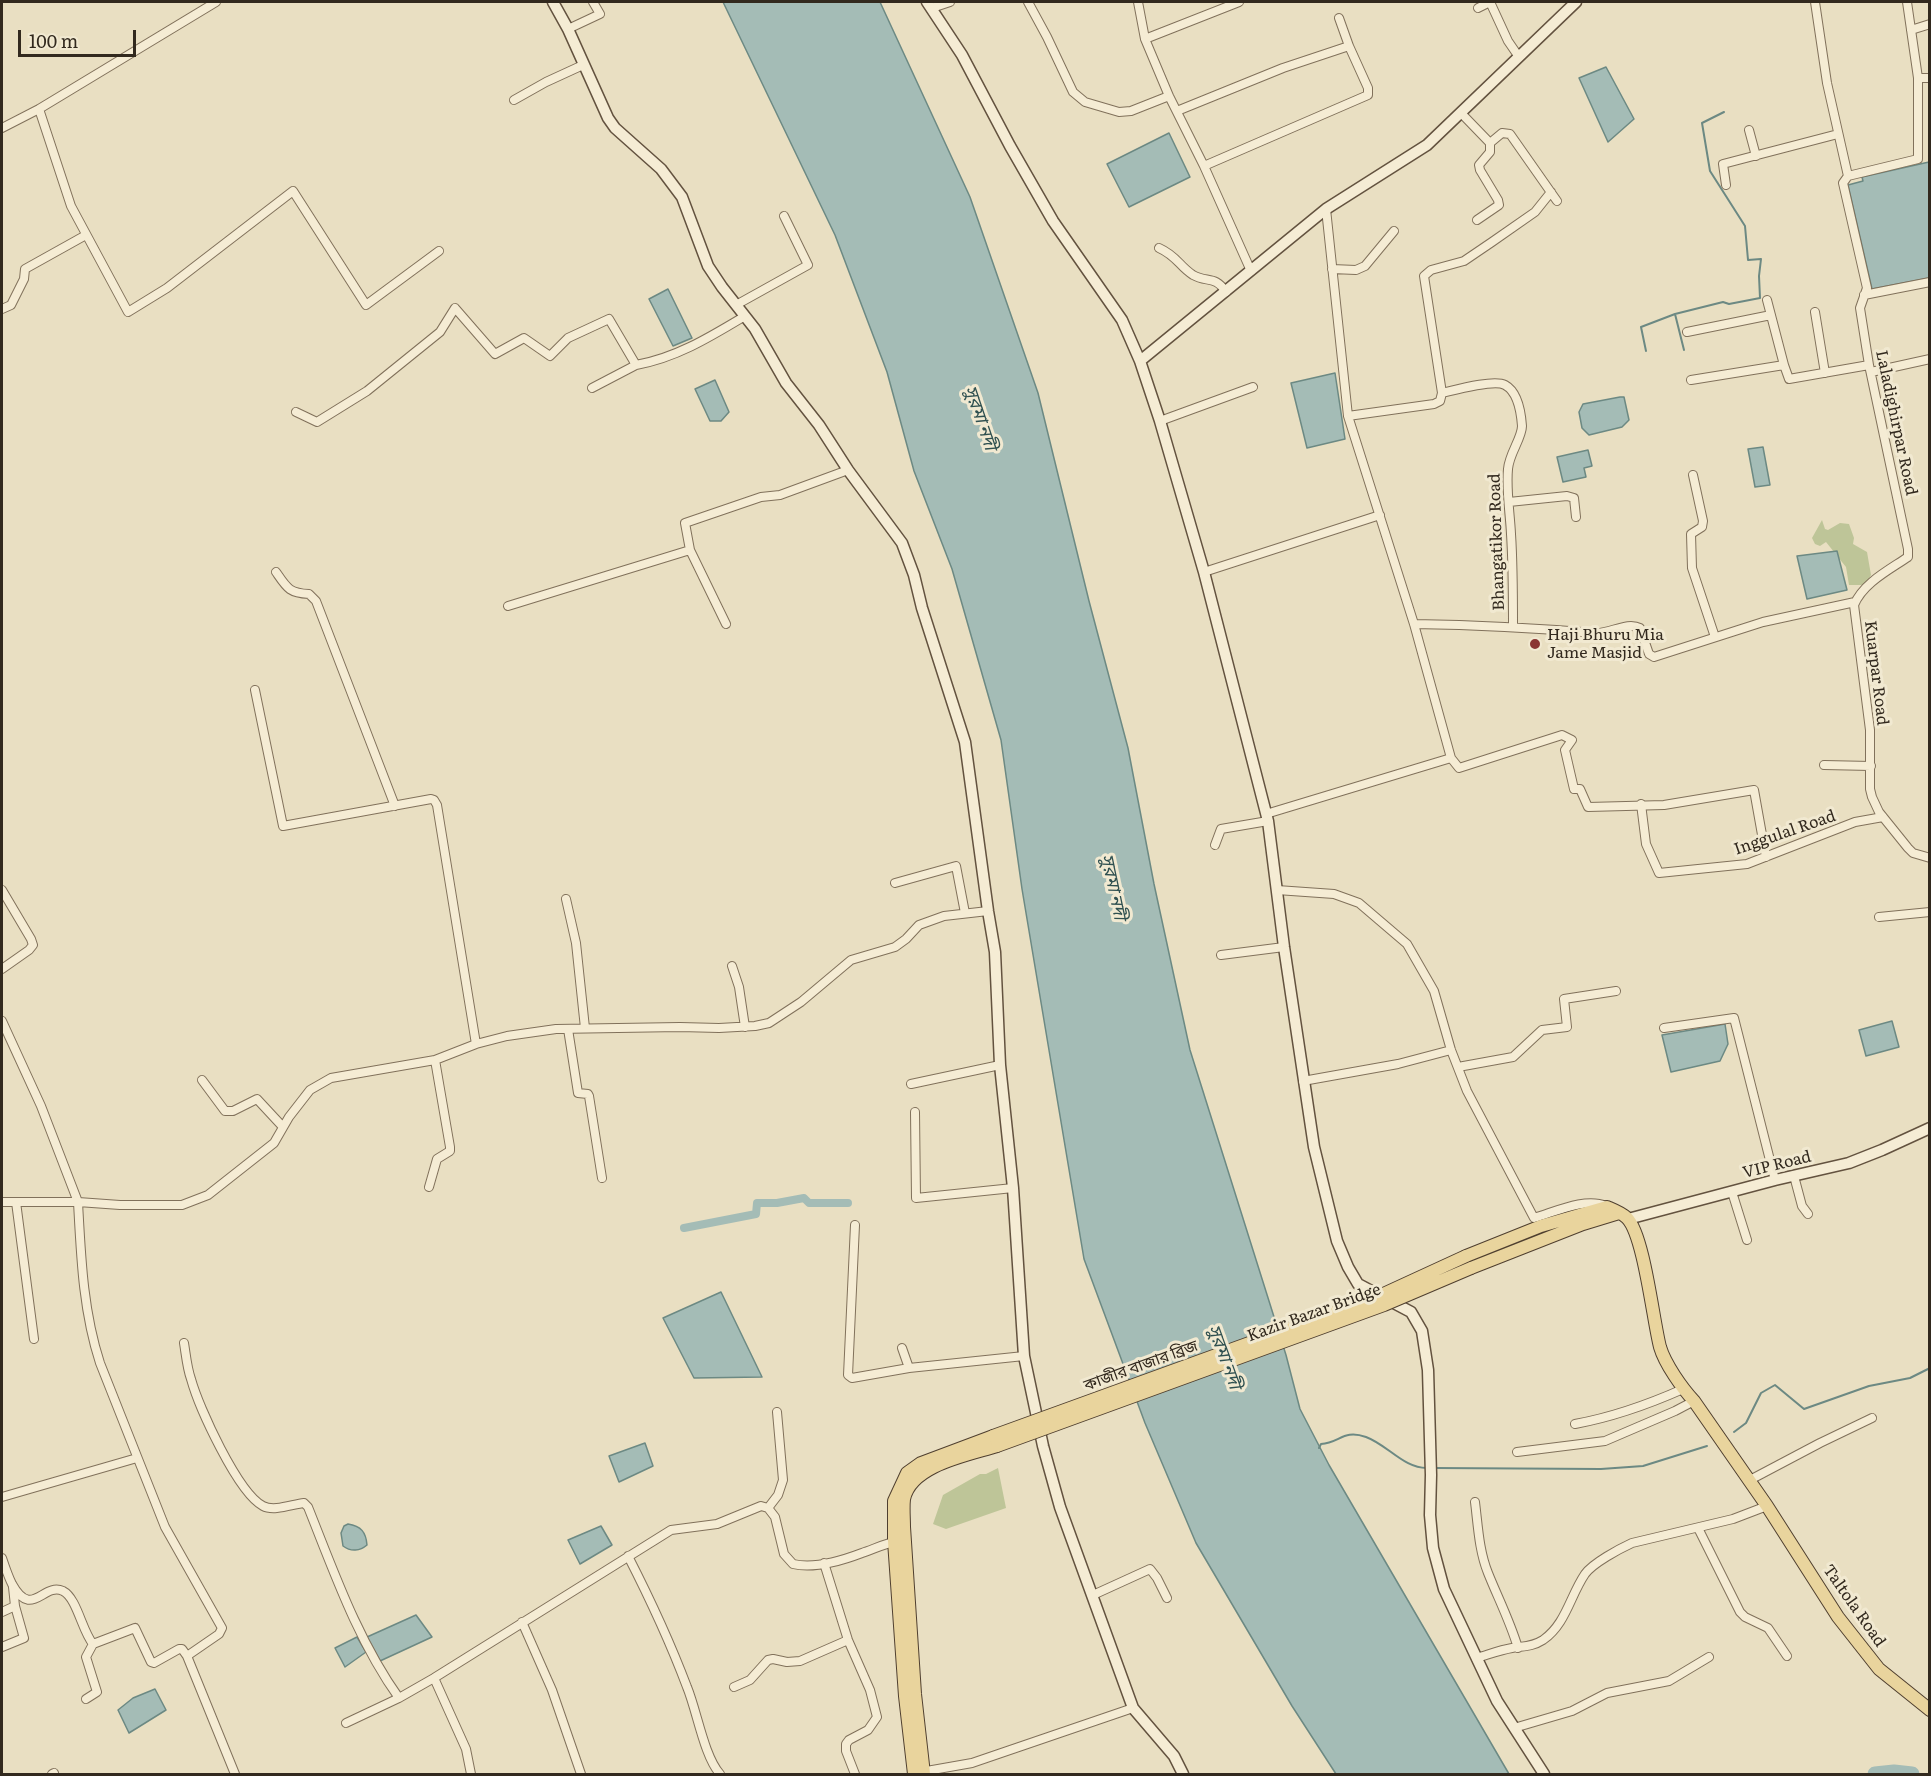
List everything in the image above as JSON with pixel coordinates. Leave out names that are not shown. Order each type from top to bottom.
[{"type":"main road","points":[[1469,1262],[1541,1226],[1607,1207],[1624,1216]]},
{"type":"main road","points":[[1469,1262],[1583,1224],[1624,1216]]},
{"type":"main road","name":"Taltola Road","points":[[1624,1216],[1636,1236],[1649,1288],[1660,1349],[1683,1389],[1694,1401],[1767,1506],[1838,1617],[1879,1669],[1929,1710]]},
{"type":"main road","name":"কাজীর বাজার ব্রিজ","points":[[917,1774],[905,1696],[900,1541],[894,1500],[907,1473],[934,1457],[995,1441],[1469,1262]]},
{"type":"street","points":[[2,128],[39,109],[216,2]]},
{"type":"street","points":[[553,2],[568,29],[602,109],[612,123],[662,169],[682,197],[708,266],[755,328],[786,384],[819,425],[848,470],[902,543],[914,575],[922,609],[965,742],[995,952],[1000,1065],[1013,1188],[1024,1356],[1043,1446],[1060,1507],[1133,1708],[1174,1756],[1183,1774]]},
{"type":"street","points":[[568,29],[600,14],[593,2]]},
{"type":"street","points":[[950,2],[929,5],[962,55],[1053,221],[1122,320],[1140,361],[1204,572],[1267,818],[1303,1081],[1314,1147],[1337,1241],[1358,1284],[1411,1312],[1422,1332],[1428,1370],[1432,1548],[1444,1589],[1497,1701],[1544,1774]]},
{"type":"street","points":[[1028,2],[1073,92],[1085,102],[1119,112],[1131,111],[1169,96]]},
{"type":"street","points":[[1138,2],[1145,39],[1169,96],[1204,166],[1251,271]]},
{"type":"street","points":[[1145,39],[1239,2]]},
{"type":"street","points":[[1478,8],[1490,2],[1519,57]]},
{"type":"street","points":[[1140,361],[1326,209],[1427,145],[1576,2]]},
{"type":"street","name":"Laladighirpar Road","points":[[1815,2],[1827,83],[1848,176],[1843,183],[1867,288],[1860,308],[1870,368],[1908,549],[1908,557],[1878,578],[1861,593],[1855,602]]},
{"type":"street","points":[[1848,176],[1918,159],[1918,78],[1907,2]]},
{"type":"street","points":[[1204,166],[1368,95],[1368,88],[1339,18]]},
{"type":"street","points":[[1911,30],[1929,24]]},
{"type":"street","points":[[1177,111],[1283,68],[1349,46]]},
{"type":"street","points":[[514,100],[583,64]]},
{"type":"street","points":[[1918,78],[1929,78]]},
{"type":"street","points":[[39,109],[71,206],[128,312],[167,288],[293,191],[366,305],[439,251]]},
{"type":"street","points":[[1461,113],[1490,143],[1490,152],[1479,165],[1499,206],[1477,219]]},
{"type":"street","points":[[1749,130],[1756,156]]},
{"type":"street","points":[[1490,143],[1506,132],[1510,134],[1557,201]]},
{"type":"street","points":[[1726,185],[1723,164],[1838,134]]},
{"type":"street","points":[[1348,416],[1434,405],[1440,401],[1442,393],[1424,276],[1431,270],[1464,261],[1535,212],[1551,192]]},
{"type":"street","points":[[1326,209],[1348,416],[1414,624],[1451,758],[1459,768],[1562,735],[1572,740],[1565,750],[1574,789],[1580,789],[1588,807],[1664,805],[1754,790],[1766,857]]},
{"type":"street","points":[[736,305],[808,265],[784,216]]},
{"type":"street","points":[[1332,269],[1356,270],[1365,266],[1394,231]]},
{"type":"street","points":[[2,309],[11,305],[24,279],[25,269],[87,235]]},
{"type":"street","points":[[1159,248],[1172,254],[1196,277],[1216,281],[1226,292]]},
{"type":"street","points":[[1864,295],[1929,282]]},
{"type":"street","points":[[1767,300],[1789,379],[1929,359]]},
{"type":"street","points":[[296,412],[318,422],[367,391],[440,332],[455,308],[495,354],[524,338],[550,356],[568,338],[609,319],[636,365]]},
{"type":"street","points":[[1815,312],[1825,373]]},
{"type":"street","points":[[1687,332],[1772,315]]},
{"type":"street","points":[[592,388],[636,365],[658,361],[703,341],[745,316]]},
{"type":"street","points":[[1691,380],[1784,365]]},
{"type":"street","name":"Bhangatikor Road","points":[[1442,393],[1495,382],[1504,384],[1518,403],[1522,424],[1521,434],[1516,441],[1508,468],[1513,568],[1513,626]]},
{"type":"street","points":[[1160,421],[1253,387]]},
{"type":"street","points":[[726,624],[690,550],[685,523],[761,497],[780,495],[848,470]]},
{"type":"street","points":[[1693,475],[1703,521],[1702,526],[1690,534],[1692,568],[1715,637]]},
{"type":"street","points":[[1509,502],[1567,496],[1574,498],[1576,518]]},
{"type":"street","points":[[1204,572],[1380,515]]},
{"type":"street","points":[[508,606],[690,550]]},
{"type":"street","points":[[276,572],[294,593],[309,594],[316,601],[395,806]]},
{"type":"street","name":"Kuarpar Road","points":[[1513,626],[1603,633],[1636,626],[1640,628],[1649,654],[1654,657],[1763,622],[1855,602],[1870,730],[1870,789],[1883,817],[1913,852],[1929,858]]},
{"type":"street","points":[[1414,624],[1513,626]]},
{"type":"street","points":[[255,690],[278,790],[283,826],[431,799],[437,805],[476,1044]]},
{"type":"street","points":[[1215,845],[1221,829],[1267,818],[1451,758]]},
{"type":"street","points":[[1824,765],[1871,766]]},
{"type":"street","name":"Inggulal Road","points":[[1641,804],[1646,844],[1659,873],[1747,864],[1855,822],[1883,817]]},
{"type":"street","points":[[895,883],[956,866],[965,913]]},
{"type":"street","points":[[2,890],[33,945],[2,969]]},
{"type":"street","points":[[1277,890],[1334,894],[1359,903],[1407,945],[1434,991],[1467,1091],[1534,1218],[1581,1204],[1598,1203],[1607,1207]]},
{"type":"street","points":[[566,899],[576,943],[585,1028]]},
{"type":"street","points":[[2,1202],[182,1205],[208,1195],[254,1161],[274,1143],[310,1090],[331,1078],[435,1060],[476,1044],[507,1036],[585,1028],[745,1027],[769,1023],[785,1013],[851,960],[895,947],[919,925],[944,916],[988,911]]},
{"type":"street","points":[[1879,917],[1929,912]]},
{"type":"street","points":[[1221,955],[1284,947]]},
{"type":"street","points":[[732,966],[739,987],[745,1027]]},
{"type":"street","points":[[1458,1067],[1514,1057],[1542,1030],[1567,1027],[1564,999],[1616,991]]},
{"type":"street","points":[[1664,1028],[1734,1018],[1775,1180]]},
{"type":"street","points":[[2,1021],[41,1106],[78,1202],[82,1273],[92,1340],[165,1527],[222,1628],[219,1634],[187,1656]]},
{"type":"street","points":[[568,1029],[578,1093],[589,1096],[602,1178]]},
{"type":"street","points":[[1303,1081],[1398,1065],[1452,1050]]},
{"type":"street","points":[[429,1187],[437,1159],[450,1150],[435,1060]]},
{"type":"street","points":[[911,1084],[1000,1065]]},
{"type":"street","points":[[202,1080],[225,1111],[233,1111],[257,1099],[283,1127]]},
{"type":"street","points":[[915,1112],[916,1198],[1013,1188]]},
{"type":"street","name":"VIP Road","points":[[1624,1216],[1732,1192],[1866,1157],[1929,1128]]},
{"type":"street","points":[[1794,1176],[1802,1206],[1808,1214]]},
{"type":"street","points":[[1732,1192],[1748,1240]]},
{"type":"street","points":[[15,1202],[34,1339]]},
{"type":"street","points":[[855,1225],[848,1375],[852,1378],[909,1368],[1024,1356]]},
{"type":"street","points":[[184,1343],[191,1380],[203,1411],[247,1492],[264,1507],[275,1508],[304,1503],[308,1507],[358,1627],[379,1671],[399,1698]]},
{"type":"street","points":[[902,1348],[909,1368]]},
{"type":"street","points":[[1575,1424],[1607,1418],[1640,1408],[1683,1389]]},
{"type":"street","points":[[1517,1452],[1605,1441],[1694,1401]]},
{"type":"street","points":[[768,1508],[778,1494],[783,1480],[777,1412]]},
{"type":"street","points":[[1748,1481],[1872,1418]]},
{"type":"street","points":[[2,1497],[137,1458]]},
{"type":"street","points":[[1475,1502],[1487,1572],[1511,1623],[1518,1648]]},
{"type":"street","points":[[346,1723],[399,1698],[434,1678],[671,1530],[717,1524],[761,1506],[768,1508],[775,1516],[784,1554],[793,1564],[802,1566],[860,1554],[900,1541]]},
{"type":"street","points":[[1476,1658],[1511,1648],[1531,1646],[1552,1633],[1566,1613],[1585,1574],[1617,1550],[1632,1543],[1733,1519],[1767,1506]]},
{"type":"street","points":[[1698,1528],[1740,1612],[1745,1617],[1768,1628],[1787,1656]]},
{"type":"street","points":[[628,1556],[652,1603],[688,1688],[712,1762],[720,1774]]},
{"type":"street","points":[[2,1558],[13,1586],[15,1606],[24,1638],[2,1647]]},
{"type":"street","points":[[824,1563],[848,1640],[870,1690],[877,1717],[868,1730],[846,1744],[846,1751],[855,1774]]},
{"type":"street","points":[[1093,1595],[1150,1569],[1167,1598]]},
{"type":"street","points":[[13,1586],[25,1599],[33,1601],[52,1590],[62,1590],[70,1597],[93,1644]]},
{"type":"street","points":[[2,1612],[15,1606]]},
{"type":"street","points":[[522,1622],[552,1690],[581,1774]]},
{"type":"street","points":[[86,1699],[97,1692],[86,1657],[93,1644],[135,1628],[151,1662],[154,1663],[182,1649],[187,1656],[235,1774]]},
{"type":"street","points":[[734,1687],[750,1680],[768,1660],[800,1661],[848,1640]]},
{"type":"street","points":[[1514,1728],[1572,1711],[1607,1693],[1669,1680],[1709,1657]]},
{"type":"street","points":[[434,1678],[466,1749],[471,1774]]},
{"type":"street","points":[[917,1774],[972,1763],[1133,1708]]},
{"type":"green space","points":[[1822,520],[1825,529],[1828,530],[1840,523],[1849,524],[1854,538],[1853,544],[1867,552],[1871,575],[1865,585],[1849,585],[1846,567],[1826,542],[1820,546],[1815,544],[1812,538]]},
{"type":"green space","points":[[998,1468],[1006,1508],[946,1529],[933,1524],[943,1495],[980,1474],[986,1474]]},
{"type":"water","name":"সুরমা নদী","points":[[723,2],[880,2],[970,197],[1038,393],[1128,748],[1154,884],[1190,1050],[1286,1355],[1300,1409],[1329,1465],[1509,1774],[1336,1774],[1292,1706],[1196,1543],[1145,1423],[1084,1259],[1022,889],[1001,740],[952,569],[914,471],[887,372],[835,235]]},
{"type":"water","points":[[1606,67],[1634,119],[1608,142],[1579,78]]},
{"type":"water","points":[[1169,133],[1190,177],[1129,207],[1107,164]]},
{"type":"water","points":[[1929,162],[1929,278],[1872,289],[1848,185],[1863,181],[1862,177]]},
{"type":"water","points":[[668,289],[692,338],[673,346],[649,299]]},
{"type":"water","points":[[1335,373],[1345,439],[1307,448],[1291,383]]},
{"type":"water","points":[[715,380],[729,412],[721,421],[710,421],[695,389]]},
{"type":"water","points":[[1624,397],[1629,420],[1622,427],[1589,435],[1582,428],[1579,412],[1583,404]]},
{"type":"water","points":[[1763,447],[1770,485],[1755,487],[1748,449]]},
{"type":"water","points":[[1588,450],[1592,466],[1584,468],[1586,477],[1563,482],[1557,457]]},
{"type":"water","points":[[1837,551],[1847,590],[1807,599],[1797,556]]},
{"type":"water","points":[[1892,1021],[1899,1047],[1866,1056],[1859,1030]]},
{"type":"water","points":[[1725,1024],[1728,1044],[1720,1061],[1671,1072],[1662,1035]]},
{"type":"water","points":[[721,1292],[762,1377],[694,1378],[663,1318]]},
{"type":"water","points":[[645,1443],[653,1466],[619,1482],[609,1456]]},
{"type":"water","points":[[348,1524],[362,1530],[367,1545],[355,1550],[343,1546],[341,1533],[344,1526]]},
{"type":"water","points":[[601,1526],[612,1545],[580,1564],[568,1540]]},
{"type":"water","points":[[416,1615],[432,1637],[380,1661],[367,1637]]},
{"type":"water","points":[[357,1637],[366,1652],[345,1667],[335,1648]]},
{"type":"water","points":[[155,1689],[166,1710],[129,1733],[118,1710],[133,1698]]},
{"type":"waterway","points":[[1675,314],[1723,302],[1729,304],[1760,298],[1761,259],[1748,260],[1745,226],[1710,171],[1702,123],[1724,112]]},
{"type":"waterway","points":[[1646,351],[1641,327],[1675,314],[1684,350]]},
{"type":"waterway","points":[[684,1228],[756,1214],[757,1203],[777,1203],[804,1198],[809,1203],[848,1203]]},
{"type":"waterway","points":[[1734,1432],[1746,1423],[1761,1393],[1775,1385],[1804,1409],[1869,1386],[1910,1378],[1930,1368]]},
{"type":"waterway","points":[[1319,1448],[1321,1444],[1347,1435],[1358,1435],[1374,1441],[1411,1465],[1428,1468]]},
{"type":"waterway","points":[[1434,1468],[1601,1469],[1643,1466],[1707,1446]]},
{"type":"waterway","points":[[1875,1774],[1894,1772],[1912,1774]]},
{"type":"place","name":"Haji Bhuru Mia Jame Masjid","points":[[1535,644]]}]
